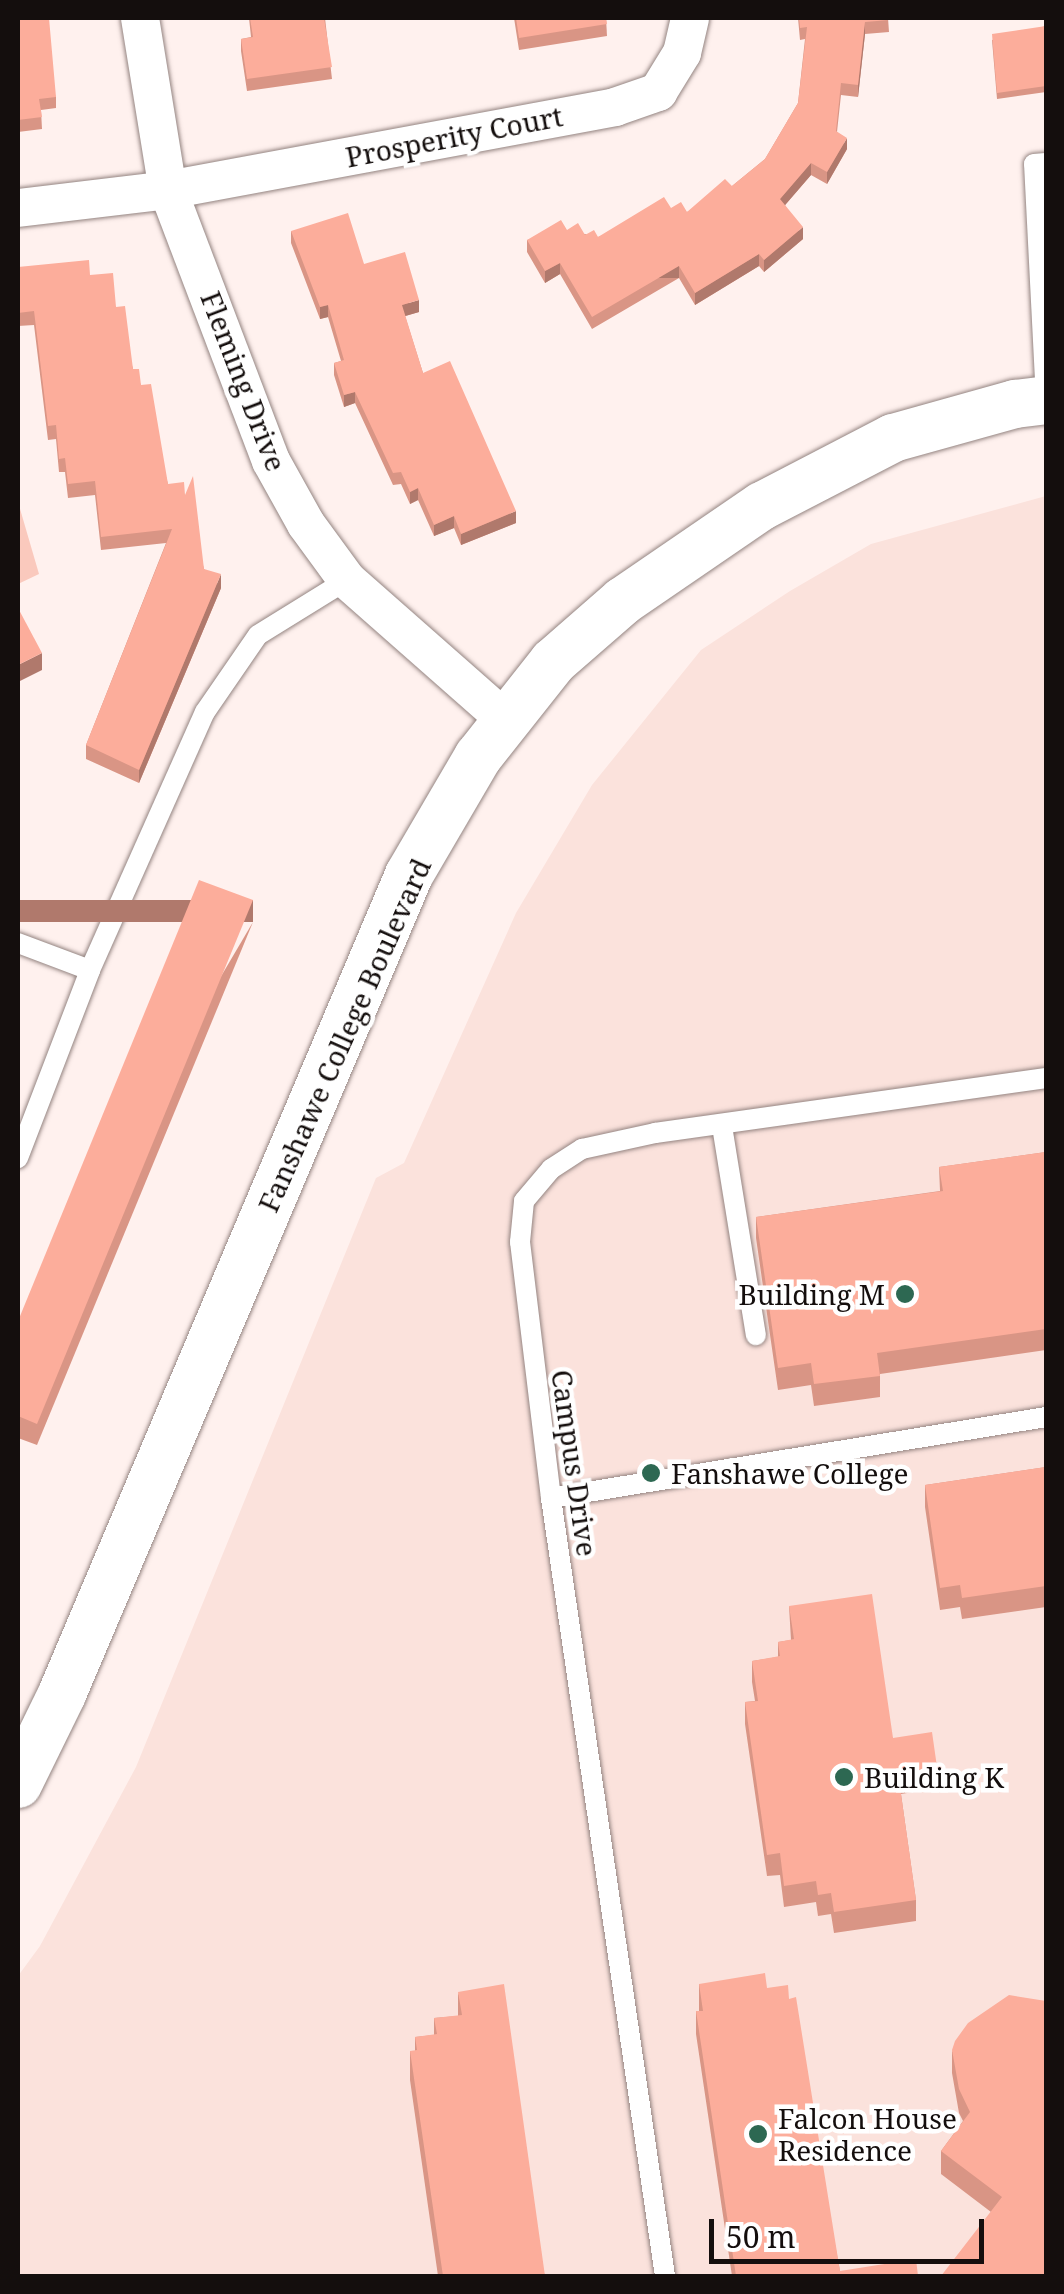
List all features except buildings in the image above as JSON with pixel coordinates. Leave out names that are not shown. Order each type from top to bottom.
[{"type":"street","name":"Fleming Drive","points":[[140,18],[168,190],[271,461],[306,524],[347,580],[508,722]]},
{"type":"street","name":"Prosperity Court","points":[[18,208],[168,190],[615,107],[658,92],[682,53],[690,18]]},
{"type":"street","name":"Fanshawe College Boulevard","points":[[18,1784],[62,1694],[409,875],[478,757],[554,662],[622,601],[762,506],[893,438],[1015,404],[1046,400]]},
{"type":"lane","points":[[1046,162],[1034,164],[1046,400]]},
{"type":"lane","points":[[18,1158],[90,970],[205,712],[258,635],[347,580]]},
{"type":"lane","points":[[18,942],[90,970]]},
{"type":"lane","name":"Campus Drive","points":[[665,2276],[551,1498],[520,1242],[524,1201],[551,1168],[582,1149],[655,1133],[1046,1078]]},
{"type":"lane","points":[[722,1126],[756,1336]]},
{"type":"lane","points":[[551,1498],[1046,1417]]},
{"type":"shaded area","name":"Fanshawe College","points":[[1046,496],[1046,2276],[18,2276],[18,1976],[40,1946],[136,1767],[376,1178],[404,1163],[516,913],[592,785],[701,650],[871,544]]},
{"type":"shaded area","points":[[18,502],[39,574],[18,584]]},
{"type":"place","name":"Building M","points":[[905,1294]]},
{"type":"place","name":"Fanshawe College","points":[[651,1473]]},
{"type":"place","name":"Building K","points":[[844,1777]]},
{"type":"place","name":"Falcon House Residence","points":[[758,2134]]}]
